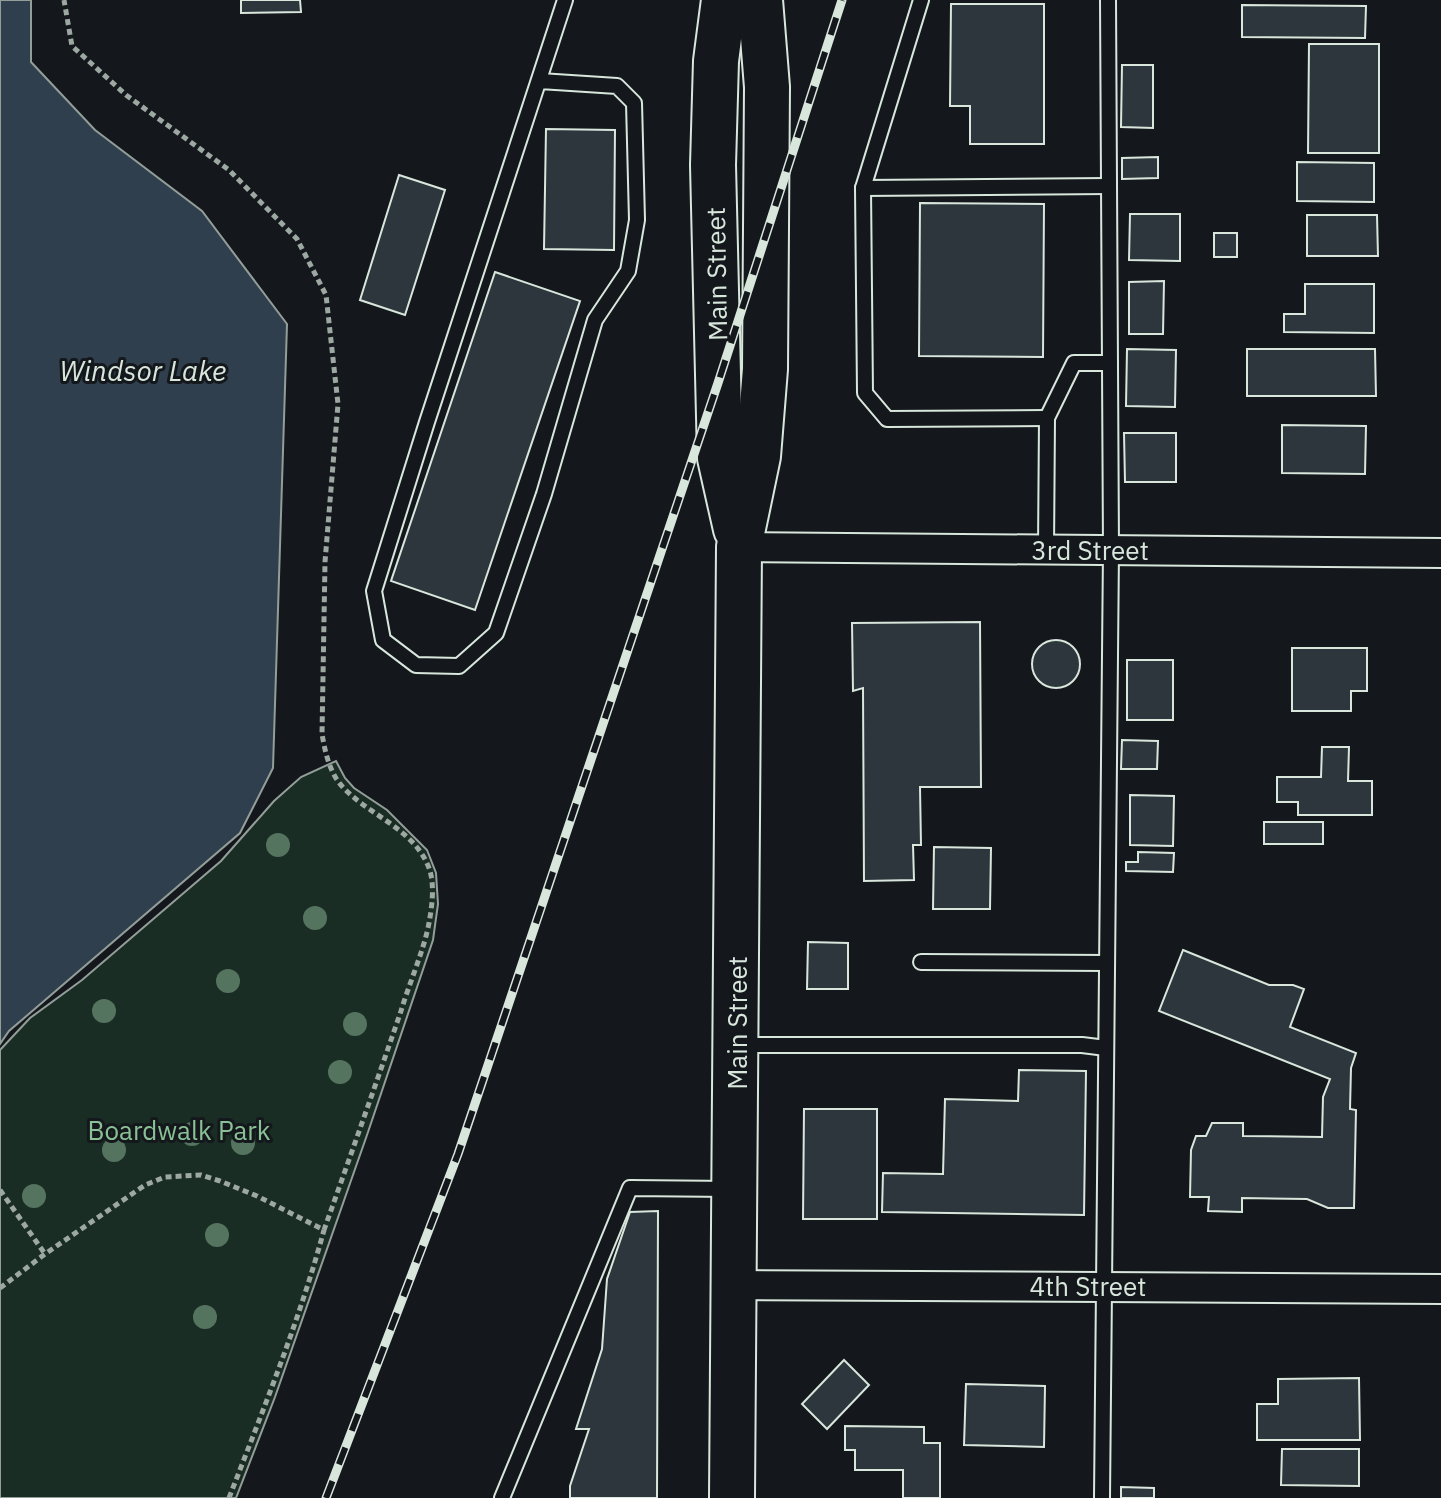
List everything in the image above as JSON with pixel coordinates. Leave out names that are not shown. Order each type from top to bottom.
[{"type":"main road","name":"Main Street","points":[[724,0],[716,61],[713,165],[720,458],[739,547]]},
{"type":"main road","name":"Main Street","points":[[732,1498],[739,547],[758,456],[765,369],[767,87],[760,0]]},
{"type":"street","name":"3rd Street","points":[[739,547],[1441,553]]},
{"type":"street","name":"4th Street","points":[[735,1285],[1441,1289]]},
{"type":"lane","points":[[540,81],[617,86],[634,103],[637,220],[628,271],[595,320],[544,494],[496,633],[459,666],[416,665],[383,640],[374,591],[565,0]]},
{"type":"lane","points":[[921,0],[863,188],[865,393],[887,419],[1047,418]]},
{"type":"lane","points":[[1102,1498],[1111,550],[1108,0]]},
{"type":"lane","points":[[863,188],[1109,186]]},
{"type":"lane","points":[[1046,550],[1047,418],[1074,363],[1110,363]]},
{"type":"lane","points":[[921,962],[1107,963]]},
{"type":"lane","points":[[737,1045],[1082,1045],[1106,1048]]},
{"type":"lane","points":[[502,1498],[630,1188],[736,1189]]},
{"type":"path","points":[[64,0],[72,46],[126,95],[229,170],[297,239],[326,295],[338,404],[325,562],[322,734],[326,754],[339,783],[353,797],[403,833],[429,869],[432,898],[429,926],[282,1360],[229,1498]]},
{"type":"path","points":[[0,1288],[145,1185],[165,1177],[201,1175],[220,1181],[324,1230]]},
{"type":"path","points":[[0,1190],[45,1254]]},
{"type":"green space","name":"Boardwalk Park","points":[[336,761],[354,788],[387,810],[427,850],[436,873],[438,904],[433,940],[367,1135],[236,1498],[0,1498],[0,1050],[30,1018],[82,980],[221,861],[274,801],[301,777]]},
{"type":"water","name":"Windsor Lake","points":[[0,0],[31,0],[31,62],[95,130],[202,211],[287,324],[273,768],[240,833],[9,1031],[0,1044]]},
{"type":"building","points":[[241,0],[300,0],[301,12],[241,13]]},
{"type":"building","points":[[951,4],[1044,4],[1044,144],[970,144],[970,106],[950,106]]},
{"type":"building","points":[[1242,5],[1366,6],[1365,38],[1242,37]]},
{"type":"building","points":[[1309,44],[1379,44],[1379,153],[1308,153]]},
{"type":"building","points":[[1122,65],[1153,65],[1153,128],[1121,127]]},
{"type":"building","points":[[546,129],[615,130],[614,250],[544,249]]},
{"type":"building","points":[[1158,157],[1158,178],[1122,179],[1122,158]]},
{"type":"building","points":[[1297,162],[1374,163],[1374,202],[1297,201]]},
{"type":"building","points":[[399,175],[445,190],[405,315],[360,300]]},
{"type":"building","points":[[920,203],[1044,204],[1043,357],[919,356]]},
{"type":"building","points":[[1130,214],[1180,214],[1180,261],[1129,260]]},
{"type":"building","points":[[1307,215],[1377,215],[1378,256],[1307,256]]},
{"type":"building","points":[[1214,233],[1237,233],[1237,257],[1214,257]]},
{"type":"building","points":[[495,272],[580,301],[475,610],[391,581]]},
{"type":"building","points":[[1164,281],[1163,334],[1129,334],[1129,282]]},
{"type":"building","points":[[1305,284],[1374,284],[1374,333],[1284,332],[1284,314],[1305,314]]},
{"type":"building","points":[[1127,349],[1176,350],[1175,407],[1126,406]]},
{"type":"building","points":[[1247,349],[1375,349],[1376,396],[1247,396]]},
{"type":"building","points":[[1282,425],[1366,426],[1365,474],[1282,473]]},
{"type":"building","points":[[1124,433],[1176,433],[1176,482],[1125,482]]},
{"type":"building","points":[[980,622],[981,787],[920,787],[921,845],[913,845],[914,880],[864,881],[863,688],[853,691],[852,623]]},
{"type":"building","points":[[1056,640],[1073,647],[1080,664],[1073,681],[1056,688],[1039,681],[1032,664],[1039,647]]},
{"type":"building","points":[[1292,648],[1367,648],[1367,691],[1351,691],[1351,711],[1292,711]]},
{"type":"building","points":[[1127,660],[1173,660],[1173,720],[1127,720]]},
{"type":"building","points":[[1122,740],[1158,741],[1157,769],[1121,769]]},
{"type":"building","points":[[1322,747],[1349,747],[1348,781],[1372,781],[1372,815],[1298,815],[1298,802],[1277,802],[1277,777],[1321,777]]},
{"type":"building","points":[[1130,795],[1174,796],[1173,846],[1130,845]]},
{"type":"building","points":[[1264,822],[1323,822],[1323,844],[1264,844]]},
{"type":"building","points":[[934,847],[991,848],[990,909],[933,909]]},
{"type":"building","points":[[1138,852],[1174,853],[1173,872],[1126,871],[1126,862],[1138,862]]},
{"type":"building","points":[[808,942],[848,943],[848,989],[807,989]]},
{"type":"building","points":[[1183,950],[1269,985],[1293,985],[1304,989],[1290,1027],[1356,1053],[1351,1068],[1350,1109],[1356,1110],[1354,1208],[1328,1208],[1307,1199],[1242,1198],[1242,1212],[1208,1211],[1209,1197],[1190,1197],[1191,1150],[1196,1136],[1206,1136],[1212,1123],[1243,1123],[1243,1136],[1322,1137],[1323,1097],[1330,1079],[1159,1011]]},
{"type":"building","points":[[1019,1070],[1086,1071],[1084,1215],[882,1212],[883,1173],[943,1174],[945,1099],[1018,1101]]},
{"type":"building","points":[[804,1109],[877,1109],[877,1219],[803,1219]]},
{"type":"building","points":[[658,1211],[657,1498],[570,1498],[570,1486],[589,1429],[576,1429],[602,1349],[607,1279],[630,1212]]},
{"type":"building","points":[[844,1360],[869,1385],[827,1429],[802,1404]]},
{"type":"building","points":[[1359,1378],[1360,1440],[1257,1440],[1257,1404],[1278,1404],[1278,1379]]},
{"type":"building","points":[[966,1384],[1045,1386],[1044,1447],[964,1445]]},
{"type":"building","points":[[845,1426],[924,1427],[924,1443],[940,1443],[940,1498],[903,1498],[903,1470],[855,1470],[855,1450],[845,1450]]},
{"type":"building","points":[[1282,1449],[1359,1449],[1359,1486],[1281,1485]]},
{"type":"building","points":[[1121,1487],[1154,1488],[1154,1498],[1121,1498]]},
{"type":"railway","points":[[326,1498],[458,1154],[718,383],[842,0]]}]
